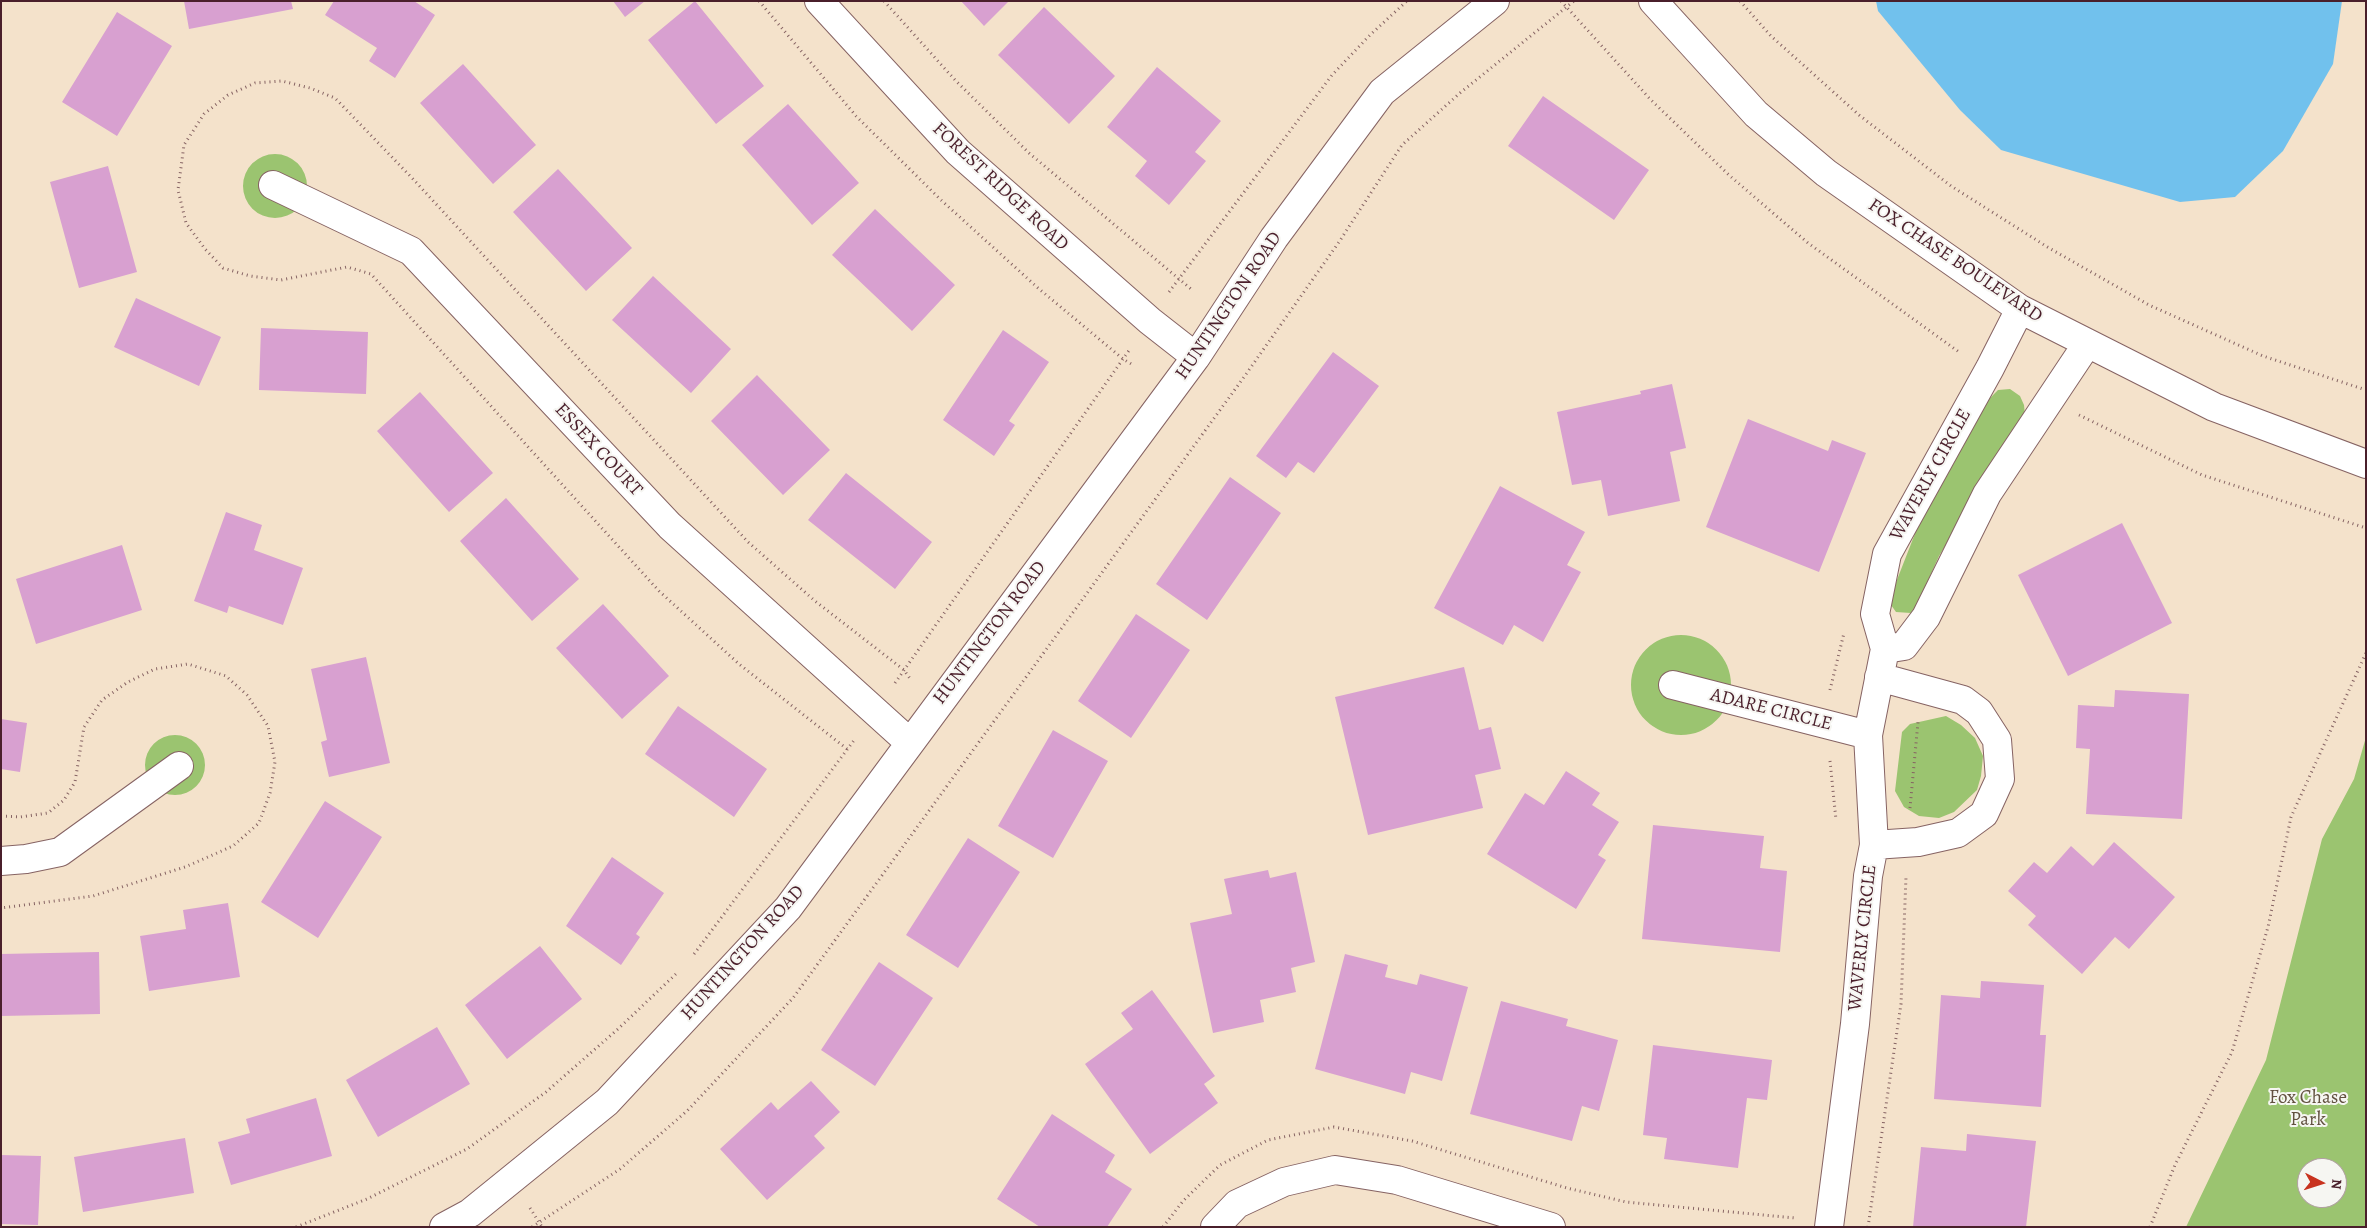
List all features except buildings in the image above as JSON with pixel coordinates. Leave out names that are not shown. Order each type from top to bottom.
[{"type":"street","name":"FOREST RIDGE ROAD","points":[[820,1],[958,152],[1150,321],[1196,357]]},
{"type":"street","name":"HUNTINGTON ROAD","points":[[444,1227],[474,1220],[607,1102],[788,908],[909,742],[1196,357],[1274,238],[1382,92],[1494,1]]},
{"type":"street","name":"FOX CHASE BOULEVARD","points":[[1653,1],[1756,114],[1826,173],[2020,309],[2214,407],[2366,464]]},
{"type":"street","name":"ESSEX COURT","points":[[273,185],[412,251],[670,526],[909,742]]},
{"type":"street","name":"WAVERLY CIRCLE","points":[[1829,1227],[1854,1024],[1868,876],[1874,845],[1868,735],[1885,649],[1875,614],[1886,554],[1990,368],[2020,309]]},
{"type":"street","points":[[1885,649],[1904,646],[1926,617],[1987,494],[2087,344]]},
{"type":"street","points":[[1874,845],[1918,842],[1958,833],[1984,814],[2000,779],[1996,740],[1979,712],[1963,700],[1879,677]]},
{"type":"street","name":"ADARE CIRCLE","points":[[1674,685],[1868,735]]},
{"type":"street","points":[[1,861],[26,859],[60,852],[179,766]]},
{"type":"street","points":[[1215,1227],[1237,1204],[1252,1196],[1284,1182],[1334,1170],[1396,1180],[1551,1227]]},
{"type":"path","points":[[759,1],[856,116],[941,200],[1038,288],[1123,359],[1133,365]]},
{"type":"path","points":[[884,1],[955,80],[1029,153],[1191,289]]},
{"type":"path","points":[[690,960],[875,711],[1179,279],[1332,75],[1407,1]]},
{"type":"path","points":[[1561,1],[1651,100],[1730,176],[1824,255],[1950,347],[1990,368]]},
{"type":"path","points":[[532,1227],[620,1170],[687,1111],[793,998],[1238,385],[1339,242],[1402,145],[1460,93],[1574,1]]},
{"type":"path","points":[[1740,1],[1771,36],[1859,115],[1952,186],[2050,248],[2157,308],[2263,356],[2366,390]]},
{"type":"path","points":[[2049,399],[2202,475],[2366,528]]},
{"type":"path","points":[[1836,826],[1826,724],[1831,683],[1845,626]]},
{"type":"path","points":[[2150,1227],[2175,1165],[2232,1052],[2268,927],[2291,816],[2366,653]]},
{"type":"path","points":[[296,1227],[366,1199],[467,1149],[546,1092],[683,967]]},
{"type":"path","points":[[1163,1227],[1183,1201],[1220,1165],[1268,1140],[1334,1127],[1412,1141],[1567,1188],[1626,1202],[1798,1218]]},
{"type":"path","points":[[528,1205],[542,1227]]},
{"type":"green space","points":[[275,154],[293,160],[301,168],[307,186],[301,204],[293,212],[275,218],[257,212],[249,204],[243,186],[249,168],[257,160]]},
{"type":"green space","points":[[2010,389],[2020,396],[2024,405],[2025,415],[1939,556],[1918,603],[1911,613],[1896,612],[1891,605],[1893,590],[1918,526],[1988,400],[1998,390]]},
{"type":"green space","points":[[1681,635],[1691,636],[1709,643],[1723,657],[1730,675],[1730,695],[1723,713],[1709,727],[1691,734],[1681,735],[1671,734],[1653,727],[1639,713],[1632,695],[1631,685],[1632,675],[1639,657],[1653,643],[1671,636]]},
{"type":"green space","points":[[1946,716],[1961,725],[1975,738],[1983,756],[1981,776],[1977,790],[1954,812],[1939,818],[1919,816],[1904,807],[1895,791],[1902,732],[1910,724]]},
{"type":"green space","points":[[169,735],[181,735],[192,740],[200,748],[205,759],[203,777],[192,790],[181,795],[169,795],[158,790],[150,782],[145,771],[145,759],[150,748],[158,740]]},
{"type":"green space","name":"Fox Chase Park","points":[[2366,737],[2366,1227],[2186,1227],[2266,1060],[2322,839],[2354,779]]},
{"type":"water","points":[[1876,1],[2342,1],[2333,64],[2283,151],[2235,197],[2180,202],[2001,150],[1960,110],[1878,11]]}]
